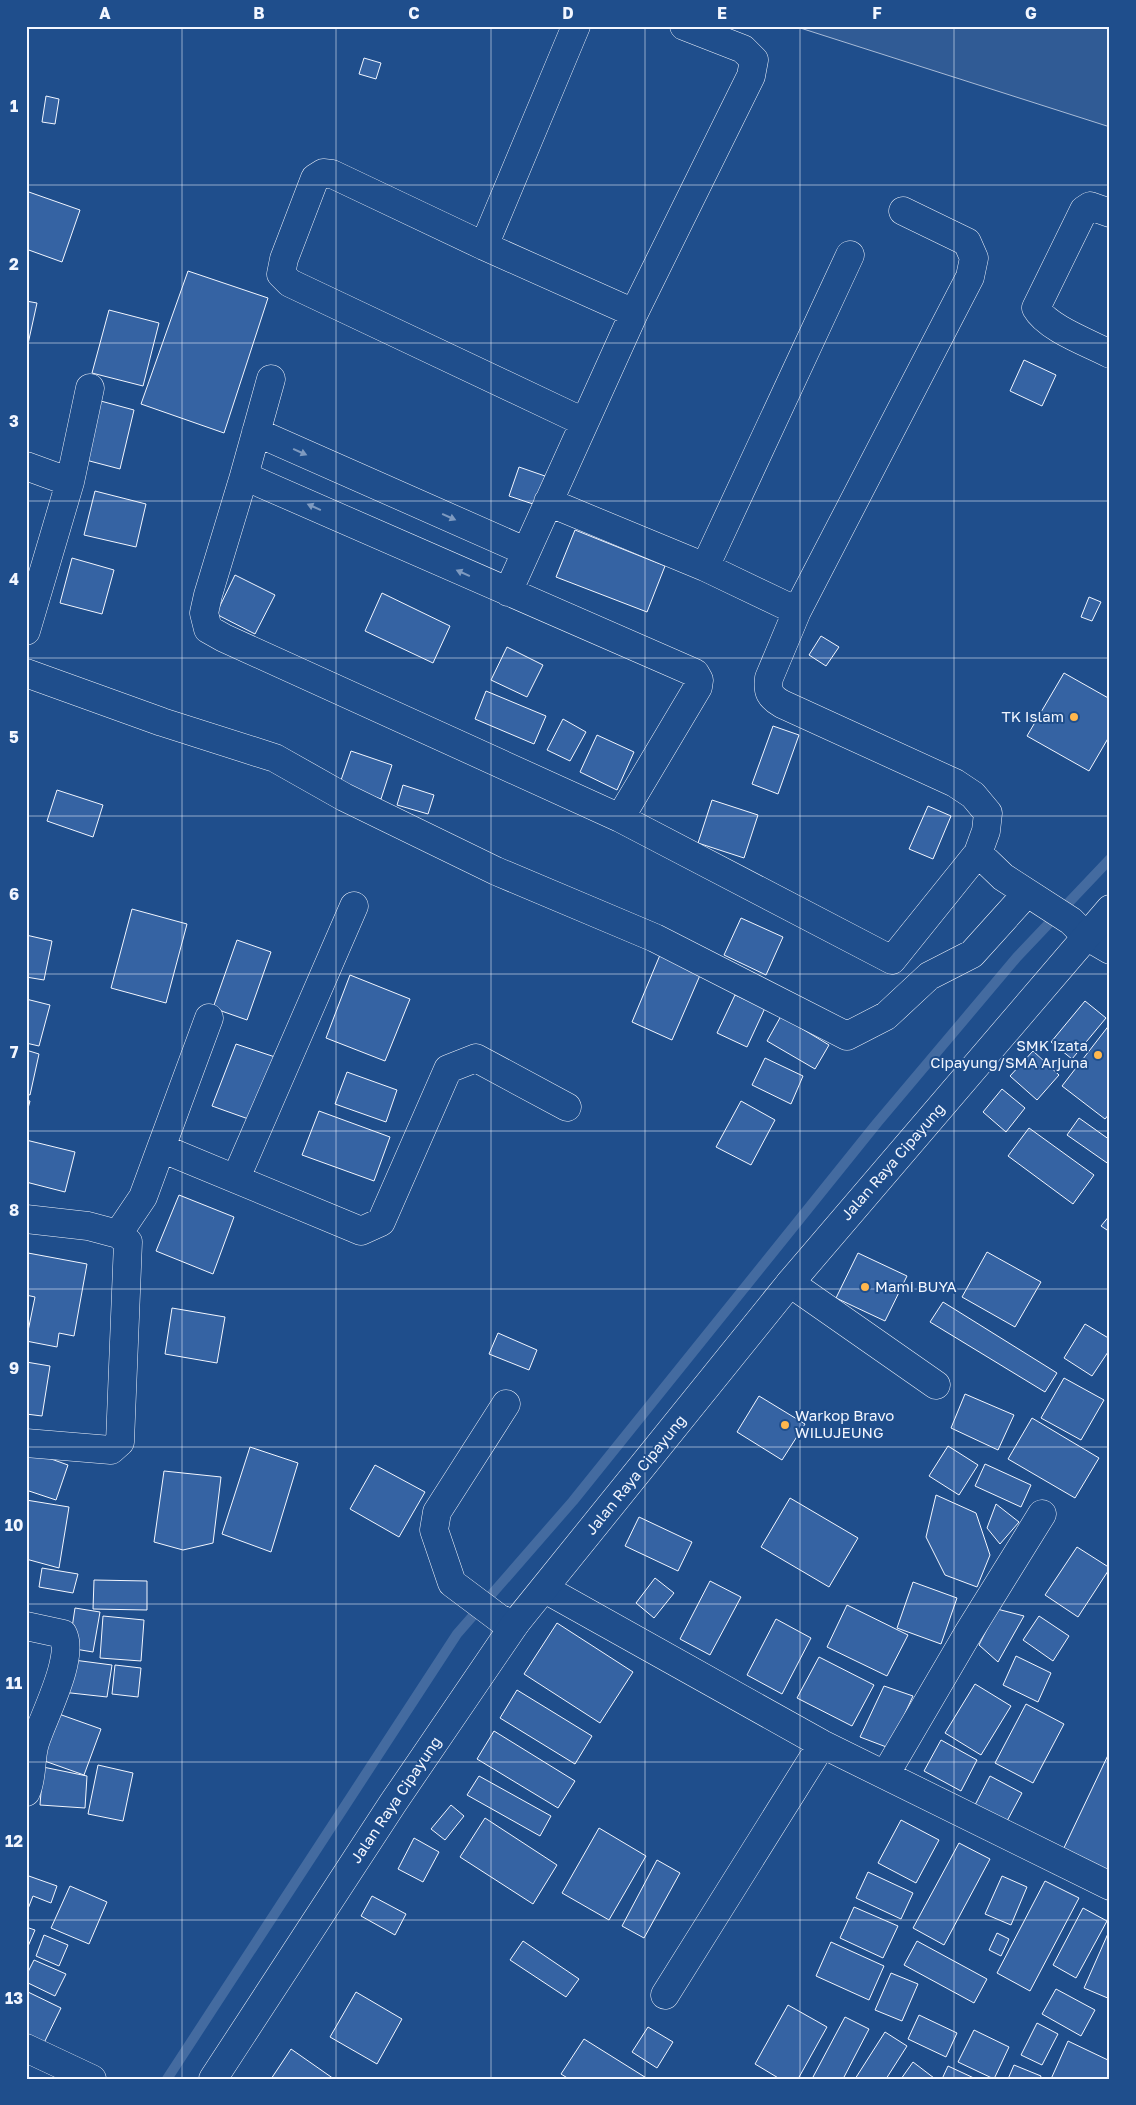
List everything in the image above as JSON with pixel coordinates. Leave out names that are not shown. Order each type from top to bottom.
[{"type":"street","points":[[484,246],[576,26]]},
{"type":"street","points":[[508,592],[634,313],[751,76],[754,60],[744,49],[684,26]]},
{"type":"street","points":[[584,422],[290,283],[281,274],[284,259],[315,178],[323,173],[332,174],[484,246],[634,313]]},
{"type":"street","points":[[1110,213],[1090,206],[1084,210],[1036,308],[1040,316],[1050,323],[1110,354]]},
{"type":"street","points":[[271,378],[208,595],[204,613],[208,629],[224,638],[620,818],[892,960],[978,853],[986,831],[988,813],[973,795],[933,772],[772,698],[767,689],[769,678],[797,611],[970,277],[974,258],[967,242],[902,211]]},
{"type":"street","points":[[705,567],[850,255]]},
{"type":"street","points":[[26,631],[70,482],[90,388]]},
{"type":"street","points":[[256,432],[525,551]]},
{"type":"street","points":[[26,466],[70,482]]},
{"type":"street","points":[[244,476],[695,673],[699,680],[698,687],[620,818]]},
{"type":"street","points":[[548,502],[705,567],[797,611]]},
{"type":"street","points":[[26,673],[162,722],[274,758],[344,797],[496,871],[655,938],[847,1036],[886,1016],[929,976],[972,954],[1027,893]]},
{"type":"street","points":[[978,853],[1003,877],[1110,950]]},
{"type":"street","points":[[236,1178],[354,906]]},
{"type":"street","name":"Jalan Raya Cipayung","points":[[213,2079],[393,1803],[507,1621],[545,1588],[790,1283],[1079,929],[1110,909]]},
{"type":"street","points":[[118,1234],[143,1197],[209,1018]]},
{"type":"street","points":[[161,1148],[361,1231],[381,1222],[448,1069],[476,1058],[567,1107]]},
{"type":"street","points":[[26,1219],[88,1226],[118,1234],[128,1242],[120,1442],[112,1450],[26,1444]]},
{"type":"street","points":[[790,1283],[936,1386]]},
{"type":"street","points":[[506,1404],[437,1512],[434,1530],[452,1583],[507,1621]]},
{"type":"street","points":[[885,1775],[967,1635],[1042,1514]]},
{"type":"street","points":[[545,1588],[822,1744],[1110,1886]]},
{"type":"street","points":[[26,1626],[63,1634],[67,1641],[66,1652],[54,1697],[35,1744],[26,1792]]},
{"type":"street","points":[[665,1995],[822,1744]]},
{"type":"street","points":[[26,2048],[90,2078]]},
{"type":"shaded area","points":[[794,26],[1110,26],[1110,127]]},
{"type":"building","points":[[364,58],[381,63],[376,79],[359,74]]},
{"type":"building","points":[[46,96],[59,99],[55,124],[42,122]]},
{"type":"building","points":[[26,191],[80,210],[62,262],[26,249]]},
{"type":"building","points":[[188,271],[268,298],[224,433],[141,404]]},
{"type":"building","points":[[26,301],[37,303],[26,353]]},
{"type":"building","points":[[109,310],[159,323],[143,386],[92,373]]},
{"type":"building","points":[[1024,360],[1056,375],[1042,406],[1010,391]]},
{"type":"building","points":[[97,400],[134,410],[120,469],[82,459]]},
{"type":"building","points":[[519,467],[545,476],[536,505],[509,496]]},
{"type":"building","points":[[95,491],[146,504],[136,547],[84,535]]},
{"type":"building","points":[[575,530],[665,566],[647,612],[556,577]]},
{"type":"building","points":[[72,558],[114,570],[102,614],[60,603]]},
{"type":"building","points":[[235,575],[275,595],[255,634],[216,614]]},
{"type":"building","points":[[382,593],[450,626],[433,663],[365,631]]},
{"type":"building","points":[[1089,597],[1101,602],[1092,621],[1081,617]]},
{"type":"building","points":[[821,636],[839,647],[826,666],[809,655]]},
{"type":"building","points":[[507,647],[543,665],[527,697],[491,680]]},
{"type":"building","name":"TK Islam","points":[[1064,673],[1110,699],[1110,735],[1089,771],[1027,736]]},
{"type":"building","points":[[486,691],[546,716],[534,744],[475,719]]},
{"type":"building","points":[[563,719],[586,732],[570,761],[547,750]]},
{"type":"building","points":[[773,726],[799,735],[778,794],[752,784]]},
{"type":"building","points":[[597,735],[634,752],[617,790],[580,772]]},
{"type":"building","points":[[351,751],[392,765],[381,799],[339,786]]},
{"type":"building","points":[[403,785],[434,795],[428,814],[397,805]]},
{"type":"building","points":[[57,790],[103,805],[93,837],[47,821]]},
{"type":"building","points":[[712,800],[758,815],[744,858],[698,843]]},
{"type":"building","points":[[928,806],[951,816],[933,859],[909,849]]},
{"type":"building","points":[[132,909],[187,924],[166,1003],[111,988]]},
{"type":"building","points":[[741,918],[783,937],[766,975],[724,955]]},
{"type":"building","points":[[26,935],[52,941],[44,980],[26,977]]},
{"type":"building","points":[[237,940],[271,952],[247,1020],[213,1008]]},
{"type":"building","points":[[660,955],[701,973],[672,1040],[632,1022]]},
{"type":"building","points":[[350,975],[410,999],[385,1061],[326,1038]]},
{"type":"building","points":[[735,995],[765,1008],[747,1047],[717,1033]]},
{"type":"building","points":[[26,999],[50,1005],[39,1046],[26,1043]]},
{"type":"building","points":[[1085,1001],[1106,1018],[1072,1059],[1051,1042]]},
{"type":"building","points":[[781,1016],[829,1045],[815,1069],[767,1041]]},
{"type":"building","name":"SMK Izata Cipayung/SMA Arjuna","points":[[1110,1024],[1110,1113],[1105,1119],[1062,1086]]},
{"type":"building","points":[[236,1044],[278,1058],[254,1121],[212,1106]]},
{"type":"building","points":[[26,1050],[39,1054],[30,1095],[26,1094]]},
{"type":"building","points":[[1033,1051],[1059,1075],[1037,1100],[1010,1076]]},
{"type":"building","points":[[765,1058],[803,1076],[791,1104],[752,1085]]},
{"type":"building","points":[[347,1072],[397,1090],[386,1122],[335,1104]]},
{"type":"building","points":[[1002,1089],[1025,1108],[1006,1132],[983,1112]]},
{"type":"building","points":[[26,1100],[30,1101],[26,1116]]},
{"type":"building","points":[[741,1101],[775,1120],[751,1165],[716,1147]]},
{"type":"building","points":[[319,1111],[390,1137],[374,1181],[302,1155]]},
{"type":"building","points":[[1079,1118],[1110,1140],[1110,1165],[1067,1135]]},
{"type":"building","points":[[1029,1128],[1094,1175],[1073,1204],[1008,1156]]},
{"type":"building","points":[[26,1140],[75,1152],[65,1192],[26,1182]]},
{"type":"building","points":[[179,1195],[234,1217],[213,1274],[156,1251]]},
{"type":"building","points":[[1110,1215],[1110,1232],[1101,1226]]},
{"type":"building","points":[[987,1252],[1041,1282],[1015,1327],[962,1297]]},
{"type":"building","points":[[28,1253],[87,1264],[74,1336],[59,1333],[57,1347],[26,1341],[35,1297],[26,1295]]},
{"type":"building","points":[[858,1253],[907,1276],[885,1321],[836,1298]]},
{"type":"building","points":[[943,1302],[1057,1373],[1045,1392],[930,1322]]},
{"type":"building","points":[[172,1308],[225,1317],[217,1363],[165,1354]]},
{"type":"building","points":[[1085,1324],[1110,1339],[1110,1349],[1092,1376],[1064,1358]]},
{"type":"building","points":[[498,1333],[537,1350],[529,1370],[489,1354]]},
{"type":"building","points":[[26,1362],[50,1366],[42,1416],[26,1414]]},
{"type":"building","points":[[1064,1378],[1104,1400],[1081,1440],[1041,1418]]},
{"type":"building","points":[[965,1394],[1014,1415],[998,1450],[951,1428]]},
{"type":"building","points":[[759,1396],[805,1424],[782,1460],[737,1432]]},
{"type":"building","points":[[1032,1418],[1099,1458],[1075,1498],[1008,1459]]},
{"type":"building","points":[[948,1446],[978,1465],[959,1495],[929,1476]]},
{"type":"building","points":[[250,1447],[298,1463],[271,1552],[222,1534]]},
{"type":"building","points":[[26,1450],[68,1465],[56,1500],[26,1490]]},
{"type":"building","points":[[985,1464],[1031,1485],[1021,1507],[975,1486]]},
{"type":"building","points":[[375,1465],[425,1492],[399,1537],[350,1509]]},
{"type":"building","points":[[164,1471],[221,1477],[213,1543],[183,1550],[154,1542]]},
{"type":"building","points":[[936,1495],[976,1513],[990,1555],[977,1587],[945,1575],[926,1537]]},
{"type":"building","points":[[790,1498],[858,1538],[829,1587],[761,1547]]},
{"type":"building","points":[[26,1500],[69,1507],[59,1568],[26,1559]]},
{"type":"building","points":[[996,1504],[1019,1522],[1000,1544],[987,1528]]},
{"type":"building","points":[[639,1517],[692,1542],[678,1571],[625,1546]]},
{"type":"building","points":[[1077,1547],[1110,1568],[1078,1617],[1045,1595]]},
{"type":"building","points":[[42,1568],[78,1574],[73,1593],[39,1587]]},
{"type":"building","points":[[655,1578],[674,1593],[654,1618],[636,1603]]},
{"type":"building","points":[[94,1580],[147,1581],[147,1610],[93,1609]]},
{"type":"building","points":[[710,1581],[741,1597],[710,1655],[680,1639]]},
{"type":"building","points":[[913,1582],[957,1598],[941,1644],[897,1628]]},
{"type":"building","points":[[847,1605],[908,1635],[887,1676],[827,1647]]},
{"type":"building","points":[[75,1608],[100,1612],[93,1652],[69,1648]]},
{"type":"building","points":[[997,1609],[1024,1616],[998,1662],[979,1645]]},
{"type":"building","points":[[103,1616],[144,1620],[141,1661],[100,1658]]},
{"type":"building","points":[[1039,1616],[1069,1636],[1053,1661],[1023,1640]]},
{"type":"building","points":[[776,1619],[811,1638],[782,1694],[747,1675]]},
{"type":"building","points":[[557,1623],[633,1672],[600,1723],[524,1674]]},
{"type":"building","points":[[1016,1656],[1051,1673],[1038,1702],[1003,1685]]},
{"type":"building","points":[[819,1657],[874,1685],[852,1726],[797,1698]]},
{"type":"building","points":[[66,1659],[112,1665],[107,1697],[62,1692]]},
{"type":"building","points":[[115,1665],[141,1668],[138,1697],[112,1694]]},
{"type":"building","points":[[975,1684],[1011,1706],[981,1755],[945,1733]]},
{"type":"building","points":[[884,1686],[913,1696],[889,1748],[860,1737]]},
{"type":"building","points":[[517,1690],[592,1736],[575,1764],[500,1718]]},
{"type":"building","points":[[1026,1704],[1064,1724],[1033,1783],[995,1763]]},
{"type":"building","points":[[56,1713],[101,1729],[84,1775],[39,1759]]},
{"type":"building","points":[[494,1731],[575,1781],[558,1808],[477,1759]]},
{"type":"building","points":[[941,1740],[977,1760],[961,1791],[924,1771]]},
{"type":"building","points":[[1110,1751],[1110,1870],[1108,1874],[1062,1852]]},
{"type":"building","points":[[98,1765],[133,1773],[123,1821],[88,1814]]},
{"type":"building","points":[[43,1767],[87,1776],[85,1808],[40,1805]]},
{"type":"building","points":[[479,1776],[551,1816],[540,1836],[467,1795]]},
{"type":"building","points":[[990,1776],[1022,1793],[1007,1821],[975,1805]]},
{"type":"building","points":[[451,1805],[464,1816],[445,1840],[431,1829]]},
{"type":"building","points":[[485,1818],[557,1865],[533,1904],[460,1857]]},
{"type":"building","points":[[901,1820],[939,1840],[916,1883],[878,1863]]},
{"type":"building","points":[[599,1828],[646,1856],[609,1920],[562,1893]]},
{"type":"building","points":[[414,1838],[439,1852],[423,1882],[398,1869]]},
{"type":"building","points":[[959,1843],[990,1859],[944,1945],[913,1928]]},
{"type":"building","points":[[657,1860],[680,1873],[644,1938],[622,1926]]},
{"type":"building","points":[[868,1872],[913,1893],[901,1919],[856,1898]]},
{"type":"building","points":[[26,1875],[57,1886],[51,1903],[33,1896],[26,1914]]},
{"type":"building","points":[[1002,1876],[1027,1887],[1011,1925],[985,1914]]},
{"type":"building","points":[[1045,1881],[1079,1898],[1030,1991],[997,1973]]},
{"type":"building","points":[[70,1886],[107,1902],[89,1944],[51,1928]]},
{"type":"building","points":[[372,1896],[406,1914],[395,1935],[361,1916]]},
{"type":"building","points":[[854,1907],[898,1926],[883,1958],[840,1938]]},
{"type":"building","points":[[1083,1908],[1107,1921],[1076,1978],[1053,1965]]},
{"type":"building","points":[[26,1927],[35,1930],[26,1951]]},
{"type":"building","points":[[1110,1929],[1110,1999],[1084,1988]]},
{"type":"building","points":[[997,1933],[1009,1939],[1001,1956],[989,1950]]},
{"type":"building","points":[[44,1935],[68,1945],[59,1966],[36,1956]]},
{"type":"building","points":[[523,1941],[579,1979],[566,1997],[510,1960]]},
{"type":"building","points":[[917,1941],[987,1979],[974,2003],[904,1965]]},
{"type":"building","points":[[831,1942],[884,1966],[869,2000],[816,1976]]},
{"type":"building","points":[[34,1960],[66,1974],[55,1996],[26,1982],[26,1976]]},
{"type":"building","points":[[891,1973],[918,1984],[902,2021],[875,2010]]},
{"type":"building","points":[[1056,1989],[1095,2010],[1081,2036],[1042,2014]]},
{"type":"building","points":[[28,1992],[61,2008],[44,2043],[26,2034],[26,1996]]},
{"type":"building","points":[[356,1992],[402,2019],[377,2064],[330,2037]]},
{"type":"building","points":[[788,2005],[827,2027],[798,2079],[780,2079],[755,2064]]},
{"type":"building","points":[[919,2015],[957,2033],[946,2057],[908,2039]]},
{"type":"building","points":[[845,2017],[869,2029],[843,2079],[818,2079],[813,2077]]},
{"type":"building","points":[[1037,2023],[1058,2034],[1042,2065],[1021,2055]]},
{"type":"building","points":[[648,2027],[673,2042],[657,2068],[632,2052]]},
{"type":"building","points":[[974,2030],[1009,2047],[994,2079],[958,2062]]},
{"type":"building","points":[[885,2032],[907,2046],[886,2079],[855,2079]]},
{"type":"building","points":[[584,2039],[648,2079],[569,2079],[561,2074]]},
{"type":"building","points":[[1068,2041],[1110,2061],[1110,2079],[1051,2079]]},
{"type":"building","points":[[291,2049],[334,2079],[271,2079]]},
{"type":"building","points":[[913,2062],[934,2078],[901,2079]]},
{"type":"building","points":[[1014,2065],[1041,2076],[1040,2079],[1008,2079]]},
{"type":"building","points":[[948,2066],[976,2079],[942,2079]]},
{"type":"waterway","points":[[167,2079],[457,1634],[573,1501],[877,1123],[1017,957],[1110,859]]},
{"type":"place","name":"TK Islam","points":[[1074,717]]},
{"type":"place","name":"SMK Izata Cipayung/SMA Arjuna","points":[[1098,1055]]},
{"type":"place","name":"Mami BUYA","points":[[865,1287]]},
{"type":"place","name":"Warkop Bravo WILUJEUNG","points":[[785,1425]]}]
